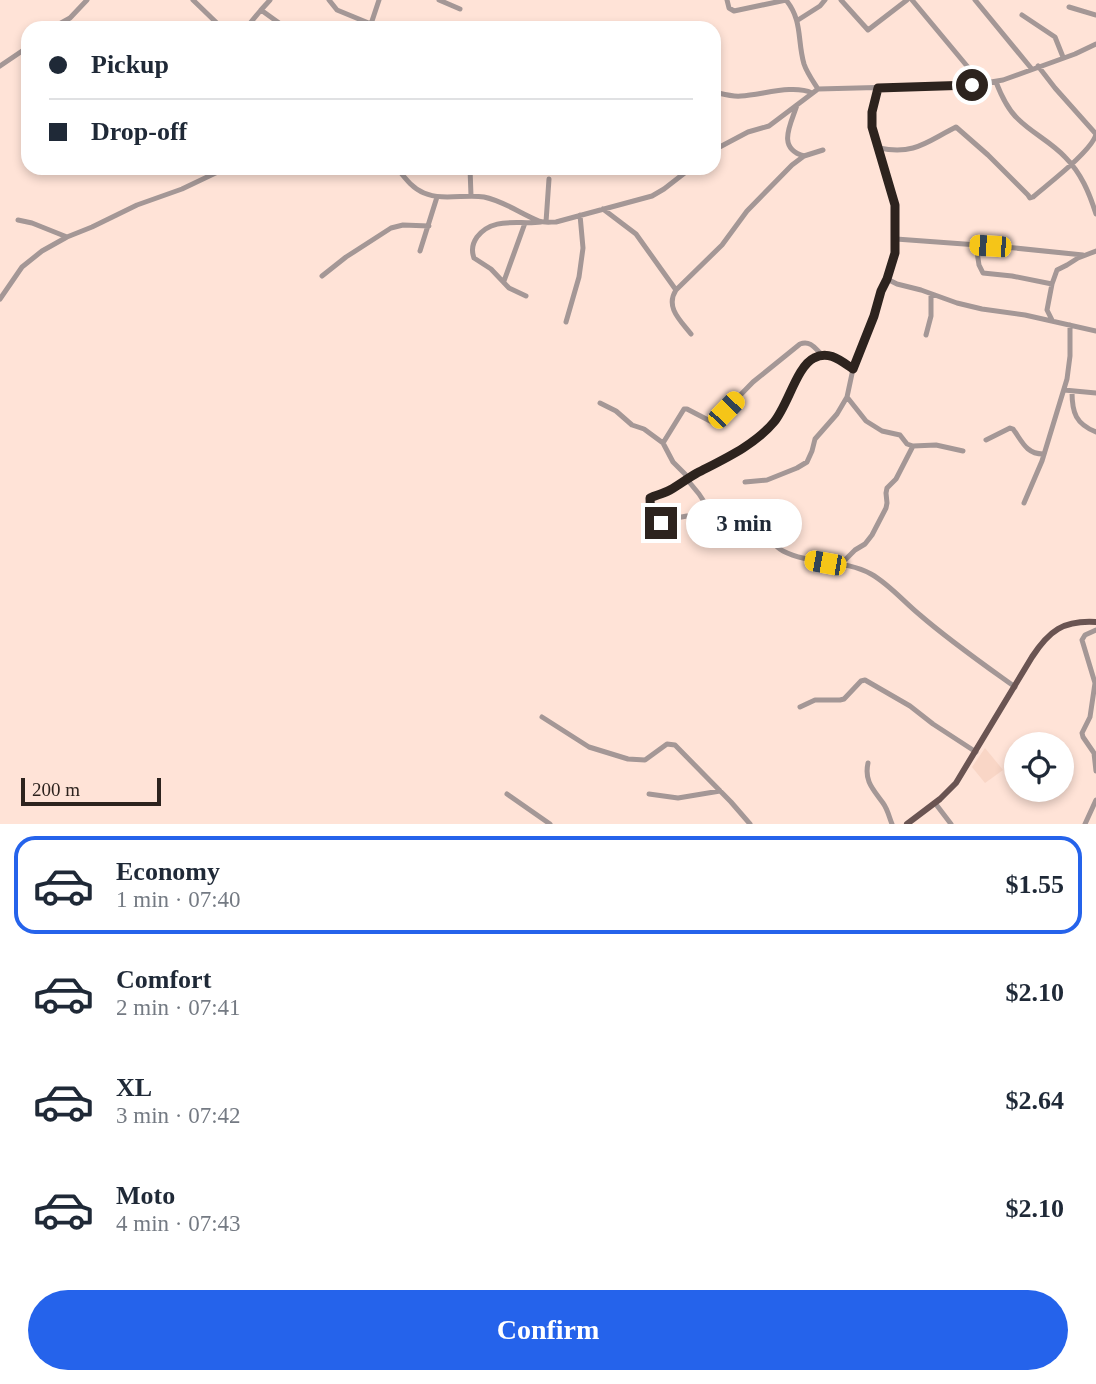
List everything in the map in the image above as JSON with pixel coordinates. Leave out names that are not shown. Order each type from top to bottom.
[{"type":"main road","points":[[907,824],[956,783],[1039,646],[1052,632],[1074,622],[1096,622]]},
{"type":"street","points":[[65,21],[87,0]]},
{"type":"street","points":[[193,0],[215,21]]},
{"type":"street","points":[[252,21],[270,0]]},
{"type":"street","points":[[329,0],[337,10],[361,21]]},
{"type":"street","points":[[373,21],[379,0]]},
{"type":"street","points":[[439,0],[460,9]]},
{"type":"street","points":[[727,0],[729,8],[734,11],[786,0],[798,20],[805,66],[815,91]]},
{"type":"street","points":[[798,20],[825,0]]},
{"type":"street","points":[[841,0],[869,30],[909,0],[982,84]]},
{"type":"street","points":[[878,148],[899,151],[911,149],[937,139],[956,127],[1030,198],[1092,144],[1096,134],[975,0]]},
{"type":"street","points":[[1069,7],[1096,15]]},
{"type":"street","points":[[261,10],[276,21]]},
{"type":"street","points":[[1021,15],[1055,37],[1063,57]]},
{"type":"street","points":[[721,94],[737,97],[784,90],[982,84],[996,82],[1096,44]]},
{"type":"street","points":[[0,66],[21,52]]},
{"type":"street","points":[[996,82],[1012,113],[1020,122],[1055,148],[1071,164],[1086,186],[1096,214]]},
{"type":"street","points":[[745,482],[767,480],[803,465],[810,457],[815,439],[837,414],[847,397],[853,369],[887,279],[895,253],[895,205],[872,120],[878,88]]},
{"type":"street","points":[[721,145],[748,132],[769,126],[815,91]]},
{"type":"street","points":[[797,105],[787,143],[791,150],[804,156]]},
{"type":"street","points":[[691,334],[673,311],[673,295],[676,290],[722,245],[747,211],[792,165],[804,156],[823,150]]},
{"type":"street","points":[[0,299],[22,267],[42,251],[137,205],[211,175]]},
{"type":"street","points":[[403,175],[414,188],[437,197],[471,196],[498,201],[544,222]]},
{"type":"street","points":[[470,175],[471,196]]},
{"type":"street","points":[[526,296],[509,288],[491,269],[474,258],[472,245],[481,233],[500,222],[555,222],[652,195],[682,175]]},
{"type":"street","points":[[544,222],[549,179]]},
{"type":"street","points":[[420,251],[437,197]]},
{"type":"street","points":[[603,209],[636,234],[676,290]]},
{"type":"street","points":[[566,322],[579,277],[583,248],[580,215]]},
{"type":"street","points":[[18,220],[67,237]]},
{"type":"street","points":[[504,281],[524,223]]},
{"type":"street","points":[[322,276],[391,228],[402,225],[429,226]]},
{"type":"street","points":[[896,239],[1083,255],[1096,251]]},
{"type":"street","points":[[976,245],[983,273],[1052,284]]},
{"type":"street","points":[[1039,318],[1047,310],[1058,268],[1083,255]]},
{"type":"street","points":[[887,279],[970,306],[1052,320],[1096,331]]},
{"type":"street","points":[[926,335],[931,316],[931,294]]},
{"type":"street","points":[[1047,310],[1052,320]]},
{"type":"street","points":[[1024,503],[1036,476],[1064,390],[1069,368],[1069,325]]},
{"type":"street","points":[[663,443],[684,409],[712,422],[716,420],[753,382],[800,344],[810,343],[822,355]]},
{"type":"street","points":[[715,520],[687,516],[655,525],[651,523],[650,498],[671,490],[763,433],[783,409],[806,365],[816,356],[831,356],[853,369]]},
{"type":"street","points":[[1064,390],[1096,393]]},
{"type":"street","points":[[1072,392],[1072,406],[1078,421],[1096,432]]},
{"type":"street","points":[[847,397],[866,421],[882,431],[900,435],[904,442],[913,446],[929,444],[964,451]]},
{"type":"street","points":[[600,402],[663,443],[673,462],[688,478],[726,535],[729,536],[748,524],[759,530],[780,550],[809,560],[841,564],[861,570],[876,578],[944,634],[1015,687]]},
{"type":"street","points":[[986,440],[1010,428],[1029,450],[1043,454]]},
{"type":"street","points":[[841,564],[872,535],[886,508],[887,488],[913,446]]},
{"type":"street","points":[[1096,630],[1085,635],[1082,640],[1094,683],[1090,717],[1082,733],[1094,753],[1096,771]]},
{"type":"street","points":[[800,707],[815,701],[840,701],[865,680],[917,710],[933,724],[976,752]]},
{"type":"street","points":[[542,717],[589,747],[628,759],[645,760],[671,743],[681,749],[750,824]]},
{"type":"street","points":[[868,763],[866,771],[869,784],[886,807],[891,824]]},
{"type":"street","points":[[649,794],[678,798],[720,790]]},
{"type":"street","points":[[507,794],[550,824]]},
{"type":"street","points":[[1085,824],[1096,800]]},
{"type":"street","points":[[935,803],[951,824]]},
{"type":"shaded area","points":[[985,748],[1003,770],[985,783],[972,767]]},
{"type":"route","points":[[661,523],[651,523],[650,498],[671,490],[763,433],[783,409],[800,373],[810,360],[816,356],[831,356],[853,369],[895,253],[894,197],[872,127],[872,112],[878,88],[972,85]]}]
